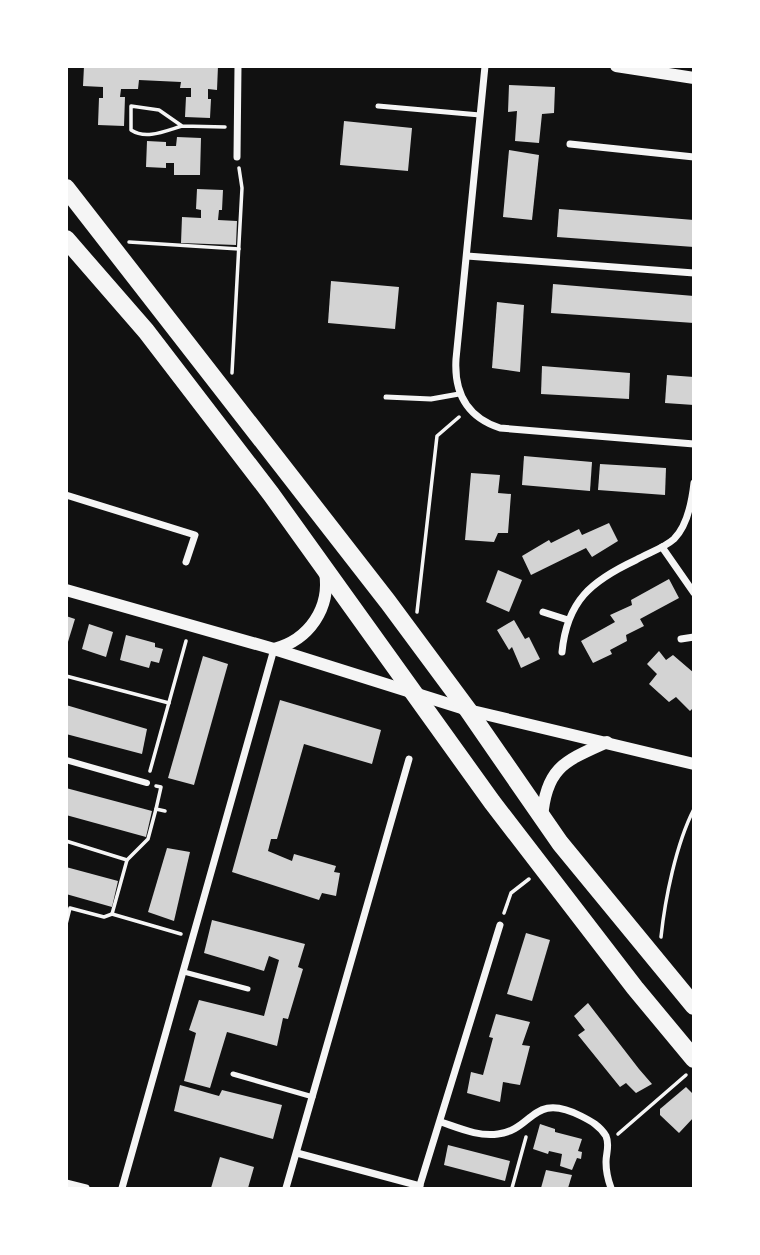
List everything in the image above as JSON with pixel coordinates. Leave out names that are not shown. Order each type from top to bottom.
[{"type":"highway","points":[[66,187],[468,710],[542,819],[657,964],[694,1006]]},
{"type":"highway","points":[[66,239],[146,331],[271,494],[411,691],[544,869],[635,988],[694,1059]]},
{"type":"street","points":[[237,157],[239,66]]},
{"type":"street","points":[[485,66],[455,376],[459,394],[469,409],[484,422],[500,428],[694,444]]},
{"type":"street","points":[[617,66],[694,78]]},
{"type":"street","points":[[570,144],[694,157]]},
{"type":"street","points":[[467,256],[694,273]]},
{"type":"street","points":[[562,652],[568,620],[583,595],[619,568],[676,538],[690,510],[694,483]]},
{"type":"street","points":[[66,495],[195,535],[186,562]]},
{"type":"street","points":[[662,547],[694,593]]},
{"type":"street","points":[[274,649],[294,641],[313,625],[324,602],[327,581],[325,572]]},
{"type":"street","points":[[66,590],[274,649],[468,710],[694,764]]},
{"type":"street","points":[[542,612],[568,620]]},
{"type":"street","points":[[681,639],[694,637]]},
{"type":"street","points":[[122,1188],[274,649]]},
{"type":"street","points":[[542,819],[547,789],[560,766],[569,759],[607,742]]},
{"type":"street","points":[[286,1188],[409,759]]},
{"type":"street","points":[[66,760],[147,783]]},
{"type":"street","points":[[297,1153],[419,1187],[500,925]]},
{"type":"street","points":[[441,1122],[484,1135],[496,1135],[513,1129],[533,1113],[549,1108],[577,1114],[604,1133],[608,1142],[606,1163],[611,1188]]},
{"type":"street","points":[[66,1183],[86,1188]]},
{"type":"lane","points":[[378,106],[480,115]]},
{"type":"lane","points":[[386,397],[431,399],[459,394]]},
{"type":"lane","points":[[184,972],[248,989]]},
{"type":"lane","points":[[233,1074],[313,1097]]},
{"type":"path","points":[[182,126],[159,110],[131,106],[131,130],[137,134],[156,134],[182,126],[237,128]]},
{"type":"path","points":[[231,400],[242,188],[237,157]]},
{"type":"path","points":[[128,242],[239,249]]},
{"type":"path","points":[[417,614],[437,436],[469,409]]},
{"type":"path","points":[[112,914],[127,860],[148,839],[161,788],[147,783],[190,626]]},
{"type":"path","points":[[66,676],[169,703]]},
{"type":"path","points":[[156,809],[165,811]]},
{"type":"path","points":[[657,964],[664,911],[686,824],[694,809]]},
{"type":"path","points":[[66,841],[127,860]]},
{"type":"path","points":[[500,925],[510,893],[544,869]]},
{"type":"path","points":[[66,924],[71,908],[104,917],[112,914],[194,937]]},
{"type":"path","points":[[608,1142],[694,1069]]},
{"type":"path","points":[[512,1188],[533,1113]]},
{"type":"building","points":[[84,66],[218,66],[217,90],[208,89],[208,99],[211,99],[210,118],[185,117],[186,97],[191,97],[191,88],[180,88],[181,82],[139,80],[138,89],[121,89],[120,97],[125,97],[124,126],[98,125],[99,98],[103,98],[103,87],[83,86]]},
{"type":"building","points":[[509,85],[555,87],[554,113],[542,114],[539,143],[515,141],[517,111],[508,112]]},
{"type":"building","points":[[344,121],[412,128],[408,171],[340,165]]},
{"type":"building","points":[[177,137],[201,138],[200,175],[174,175],[174,163],[166,163],[166,168],[146,167],[147,141],[166,142],[166,146],[176,146]]},
{"type":"building","points":[[509,150],[539,155],[532,220],[503,217]]},
{"type":"building","points":[[197,189],[223,190],[222,210],[219,210],[218,220],[237,221],[236,245],[181,243],[182,217],[201,218],[201,210],[196,209]]},
{"type":"building","points":[[559,209],[694,220],[694,247],[557,237]]},
{"type":"building","points":[[331,281],[399,287],[395,329],[328,323]]},
{"type":"building","points":[[553,284],[694,296],[694,323],[551,313]]},
{"type":"building","points":[[497,302],[524,305],[520,372],[492,368]]},
{"type":"building","points":[[542,366],[630,373],[629,399],[541,394]]},
{"type":"building","points":[[667,375],[694,377],[694,405],[665,403]]},
{"type":"building","points":[[524,456],[592,462],[590,491],[522,485]]},
{"type":"building","points":[[600,464],[666,468],[665,495],[598,490]]},
{"type":"building","points":[[471,473],[500,475],[498,493],[511,494],[508,533],[498,533],[494,542],[465,540]]},
{"type":"building","points":[[609,523],[618,541],[592,557],[586,548],[531,575],[522,556],[549,540],[551,543],[579,529],[582,535]]},
{"type":"building","points":[[498,570],[522,580],[509,612],[486,602]]},
{"type":"building","points":[[669,579],[679,598],[640,619],[644,626],[626,635],[627,641],[610,650],[612,654],[593,663],[581,641],[615,622],[610,615],[632,605],[631,600]]},
{"type":"building","points":[[66,616],[75,619],[67,645],[66,645]]},
{"type":"building","points":[[514,620],[525,639],[529,637],[540,659],[521,668],[512,647],[509,650],[497,630]]},
{"type":"building","points":[[89,624],[113,632],[106,657],[82,649]]},
{"type":"building","points":[[126,635],[155,643],[155,647],[163,649],[159,663],[151,661],[149,668],[120,660]]},
{"type":"building","points":[[659,651],[666,660],[673,655],[694,673],[694,707],[690,711],[676,697],[669,702],[649,684],[657,674],[647,664]]},
{"type":"building","points":[[203,656],[228,664],[194,785],[168,778]]},
{"type":"building","points":[[280,700],[381,730],[372,764],[304,744],[277,839],[271,839],[268,851],[292,861],[294,854],[336,866],[334,872],[340,873],[336,896],[322,893],[319,900],[232,872]]},
{"type":"building","points":[[66,705],[147,729],[142,754],[66,734]]},
{"type":"building","points":[[66,788],[152,811],[146,837],[66,815]]},
{"type":"building","points":[[167,848],[190,852],[174,921],[148,912]]},
{"type":"building","points":[[66,867],[118,881],[112,907],[66,894]]},
{"type":"building","points":[[212,920],[305,944],[298,967],[303,969],[288,1019],[283,1018],[277,1046],[227,1032],[210,1088],[184,1081],[196,1033],[189,1030],[199,1000],[264,1016],[279,960],[269,956],[264,971],[204,953]]},
{"type":"building","points":[[526,933],[550,940],[532,1001],[507,994]]},
{"type":"building","points":[[588,1003],[652,1084],[636,1093],[626,1083],[620,1087],[578,1035],[585,1030],[574,1016]]},
{"type":"building","points":[[496,1014],[530,1022],[522,1045],[530,1046],[520,1085],[503,1082],[500,1102],[467,1093],[471,1072],[483,1075]]},
{"type":"building","points":[[180,1085],[219,1096],[222,1090],[282,1105],[273,1139],[174,1111]]},
{"type":"building","points":[[686,1087],[694,1095],[694,1117],[679,1133],[660,1115],[660,1109]]},
{"type":"building","points":[[540,1124],[555,1129],[555,1132],[582,1139],[578,1151],[582,1152],[581,1159],[577,1158],[572,1170],[560,1166],[562,1154],[549,1151],[548,1154],[533,1149]]},
{"type":"building","points":[[448,1145],[510,1161],[505,1181],[444,1165]]},
{"type":"building","points":[[220,1157],[254,1167],[248,1188],[211,1188]]},
{"type":"building","points":[[546,1170],[572,1175],[568,1188],[541,1188]]}]
